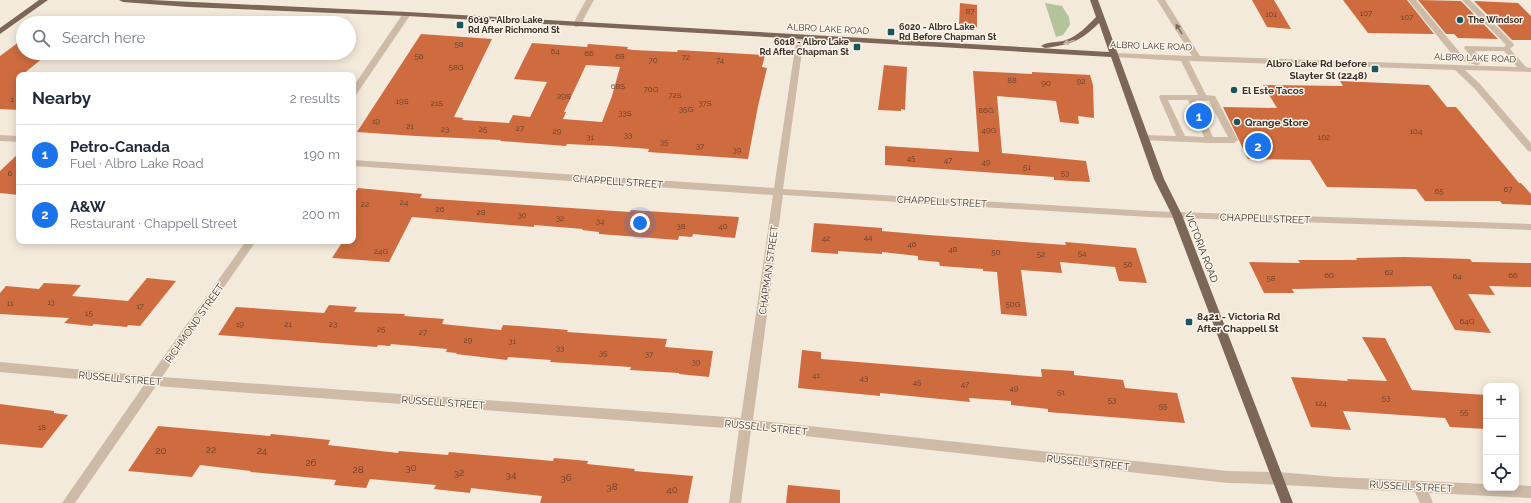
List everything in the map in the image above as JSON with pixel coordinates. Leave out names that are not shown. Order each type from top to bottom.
[{"type":"main road","points":[[21,16],[44,0]]},
{"type":"main road","name":"ALBRO LAKE ROAD","points":[[123,0],[407,14],[1114,55]]},
{"type":"main road","name":"VICTORIA ROAD","points":[[1094,0],[1099,18],[1159,179],[1177,215],[1287,503]]},
{"type":"main road","points":[[1013,50],[1065,44],[1075,41],[1099,18]]},
{"type":"main road","points":[[2,29],[16,19]]},
{"type":"street","points":[[578,25],[580,18],[590,0]]},
{"type":"street","points":[[1161,0],[1197,58]]},
{"type":"street","points":[[1412,0],[1459,57],[1474,62],[1480,69]]},
{"type":"street","points":[[1466,0],[1510,45],[1506,49]]},
{"type":"street","points":[[356,89],[407,14]]},
{"type":"street","name":"CHAPMAN STREET","points":[[735,503],[780,192],[800,37]]},
{"type":"street","points":[[1474,62],[1478,59],[1468,48],[1506,49],[1527,70]]},
{"type":"street","name":"ALBRO LAKE ROAD","points":[[1114,55],[1146,58],[1197,58],[1527,70]]},
{"type":"street","points":[[1184,58],[1203,98]]},
{"type":"street","points":[[1458,68],[1477,86],[1531,148]]},
{"type":"street","points":[[1144,138],[1210,140],[1234,140],[1212,98],[1163,97],[1182,139]]},
{"type":"street","points":[[1191,98],[1195,107]]},
{"type":"street","points":[[1203,124],[1210,140]]},
{"type":"street","points":[[0,138],[16,139]]},
{"type":"street","name":"CHAPPELL STREET","points":[[356,163],[780,192],[1177,215],[1531,227]]},
{"type":"street","name":"RICHMOND STREET","points":[[68,503],[249,244]]},
{"type":"street","name":"RUSSELL STREET","points":[[0,367],[153,381],[746,424],[1228,478],[1278,478],[1531,492]]},
{"type":"street","points":[[1419,487],[1427,503]]},
{"type":"green space","points":[[1045,3],[1062,6],[1069,17],[1070,25],[1063,35],[1056,37]]},
{"type":"building","points":[[1252,0],[1274,0],[1291,29],[1267,27]]},
{"type":"building","points":[[1343,0],[1407,0],[1434,34],[1368,33]]},
{"type":"building","name":"The Windsor","points":[[1418,0],[1461,1],[1498,39],[1458,38],[1454,34],[1446,34]]},
{"type":"building","points":[[1474,1],[1518,3],[1531,16],[1531,40],[1512,40]]},
{"type":"building","points":[[960,3],[977,5],[977,27],[959,25]]},
{"type":"building","points":[[421,34],[492,39],[454,117],[463,118],[462,120],[509,123],[513,115],[530,117],[547,82],[514,79],[532,43],[587,47],[588,44],[628,47],[627,49],[633,50],[677,52],[678,50],[765,55],[762,67],[767,68],[748,159],[648,152],[649,149],[609,146],[567,144],[566,146],[500,141],[501,140],[357,132]],"holes":[[[586,65],[620,67],[612,96],[602,122],[563,119],[566,112],[564,112]]]},
{"type":"building","points":[[16,44],[16,60],[40,60],[26,72],[16,72],[16,110],[0,109],[0,56]]},
{"type":"building","points":[[884,65],[907,67],[905,110],[878,110]]},
{"type":"building","points":[[973,71],[1090,75],[1093,85],[1094,118],[1078,116],[1079,124],[1060,122],[1056,101],[997,96],[1002,153],[1086,161],[1090,182],[1054,180],[1054,177],[885,165],[885,146],[979,152]]},
{"type":"building","points":[[1340,81],[1429,85],[1447,107],[1456,107],[1519,183],[1521,183],[1531,194],[1531,205],[1502,204],[1500,201],[1425,201],[1416,189],[1327,187],[1310,160],[1248,159],[1223,107],[1277,108],[1263,85],[1343,86]]},
{"type":"building","points":[[16,156],[16,195],[0,193],[0,171]]},
{"type":"building","points":[[358,188],[422,194],[420,198],[630,212],[631,210],[739,217],[735,238],[693,234],[692,237],[679,236],[678,240],[599,234],[599,232],[582,230],[583,229],[534,225],[534,227],[412,217],[389,262],[332,258],[341,244],[356,244],[356,191]]},
{"type":"building","points":[[814,223],[882,228],[882,231],[928,235],[1066,245],[1065,242],[1136,248],[1147,283],[1119,281],[1115,267],[1060,262],[1062,273],[1021,270],[1027,316],[1001,314],[997,272],[983,271],[983,269],[940,266],[939,262],[918,260],[918,256],[882,252],[882,254],[838,251],[838,254],[811,252]]},
{"type":"building","points":[[1404,257],[1470,259],[1472,262],[1531,263],[1531,287],[1489,286],[1495,295],[1468,294],[1491,333],[1455,330],[1431,286],[1292,289],[1294,293],[1264,293],[1249,262],[1300,263],[1298,260],[1357,260],[1356,258]]},
{"type":"building","points":[[147,278],[176,281],[140,326],[128,325],[127,327],[94,324],[92,326],[64,323],[69,318],[0,314],[0,293],[6,286],[39,289],[44,283],[81,285],[72,296],[128,301]]},
{"type":"building","points":[[329,305],[357,307],[354,312],[405,314],[404,316],[444,319],[442,324],[501,330],[503,325],[568,330],[567,332],[667,339],[665,347],[713,351],[709,377],[679,373],[630,370],[631,367],[550,362],[551,360],[508,357],[507,360],[456,354],[457,353],[446,352],[447,349],[391,344],[390,346],[378,345],[377,347],[218,335],[236,307],[324,313]]},
{"type":"building","points":[[1362,337],[1385,338],[1412,390],[1483,395],[1483,429],[1450,427],[1445,418],[1343,411],[1351,430],[1311,427],[1291,377],[1348,381],[1347,379],[1387,381]]},
{"type":"building","points":[[802,350],[821,352],[821,359],[1042,377],[1041,369],[1074,371],[1074,375],[1123,380],[1125,388],[1177,393],[1185,423],[1048,412],[1048,409],[1011,405],[1011,401],[969,398],[970,402],[880,393],[880,396],[798,388]]},
{"type":"building","points":[[0,404],[54,411],[54,413],[68,415],[42,448],[0,444]]},
{"type":"building","points":[[158,426],[330,440],[328,445],[398,453],[399,451],[448,455],[449,452],[553,461],[554,458],[588,461],[587,464],[635,469],[634,471],[693,476],[688,503],[540,503],[542,496],[471,488],[470,493],[434,489],[436,485],[370,479],[366,488],[334,485],[336,480],[250,472],[251,471],[200,465],[192,477],[128,471]]},
{"type":"building","points":[[788,485],[840,490],[840,503],[786,503]]},
{"type":"tunnel","points":[[1195,107],[1203,124]]},
{"type":"place","name":"The Windsor","points":[[1460,20]]},
{"type":"place","name":"6019 - Albro Lake Rd After Richmond St","points":[[460,25]]},
{"type":"place","name":"6020 - Albro Lake Rd Before Chapman St","points":[[891,32]]},
{"type":"place","name":"6018 - Albro Lake Rd After Chapman St","points":[[857,47]]},
{"type":"place","name":"Albro Lake Rd before Slayter St (2248)","points":[[1375,69]]},
{"type":"place","name":"El Este Tacos","points":[[1234,90]]},
{"type":"place","name":"Petro-Canada","points":[[1199,116]]},
{"type":"place","name":"Qrange Store","points":[[1237,122]]},
{"type":"place","name":"A&W","points":[[1258,146]]},
{"type":"place","name":"8421 - Victoria Rd After Chappell St","points":[[1189,322]]}]
